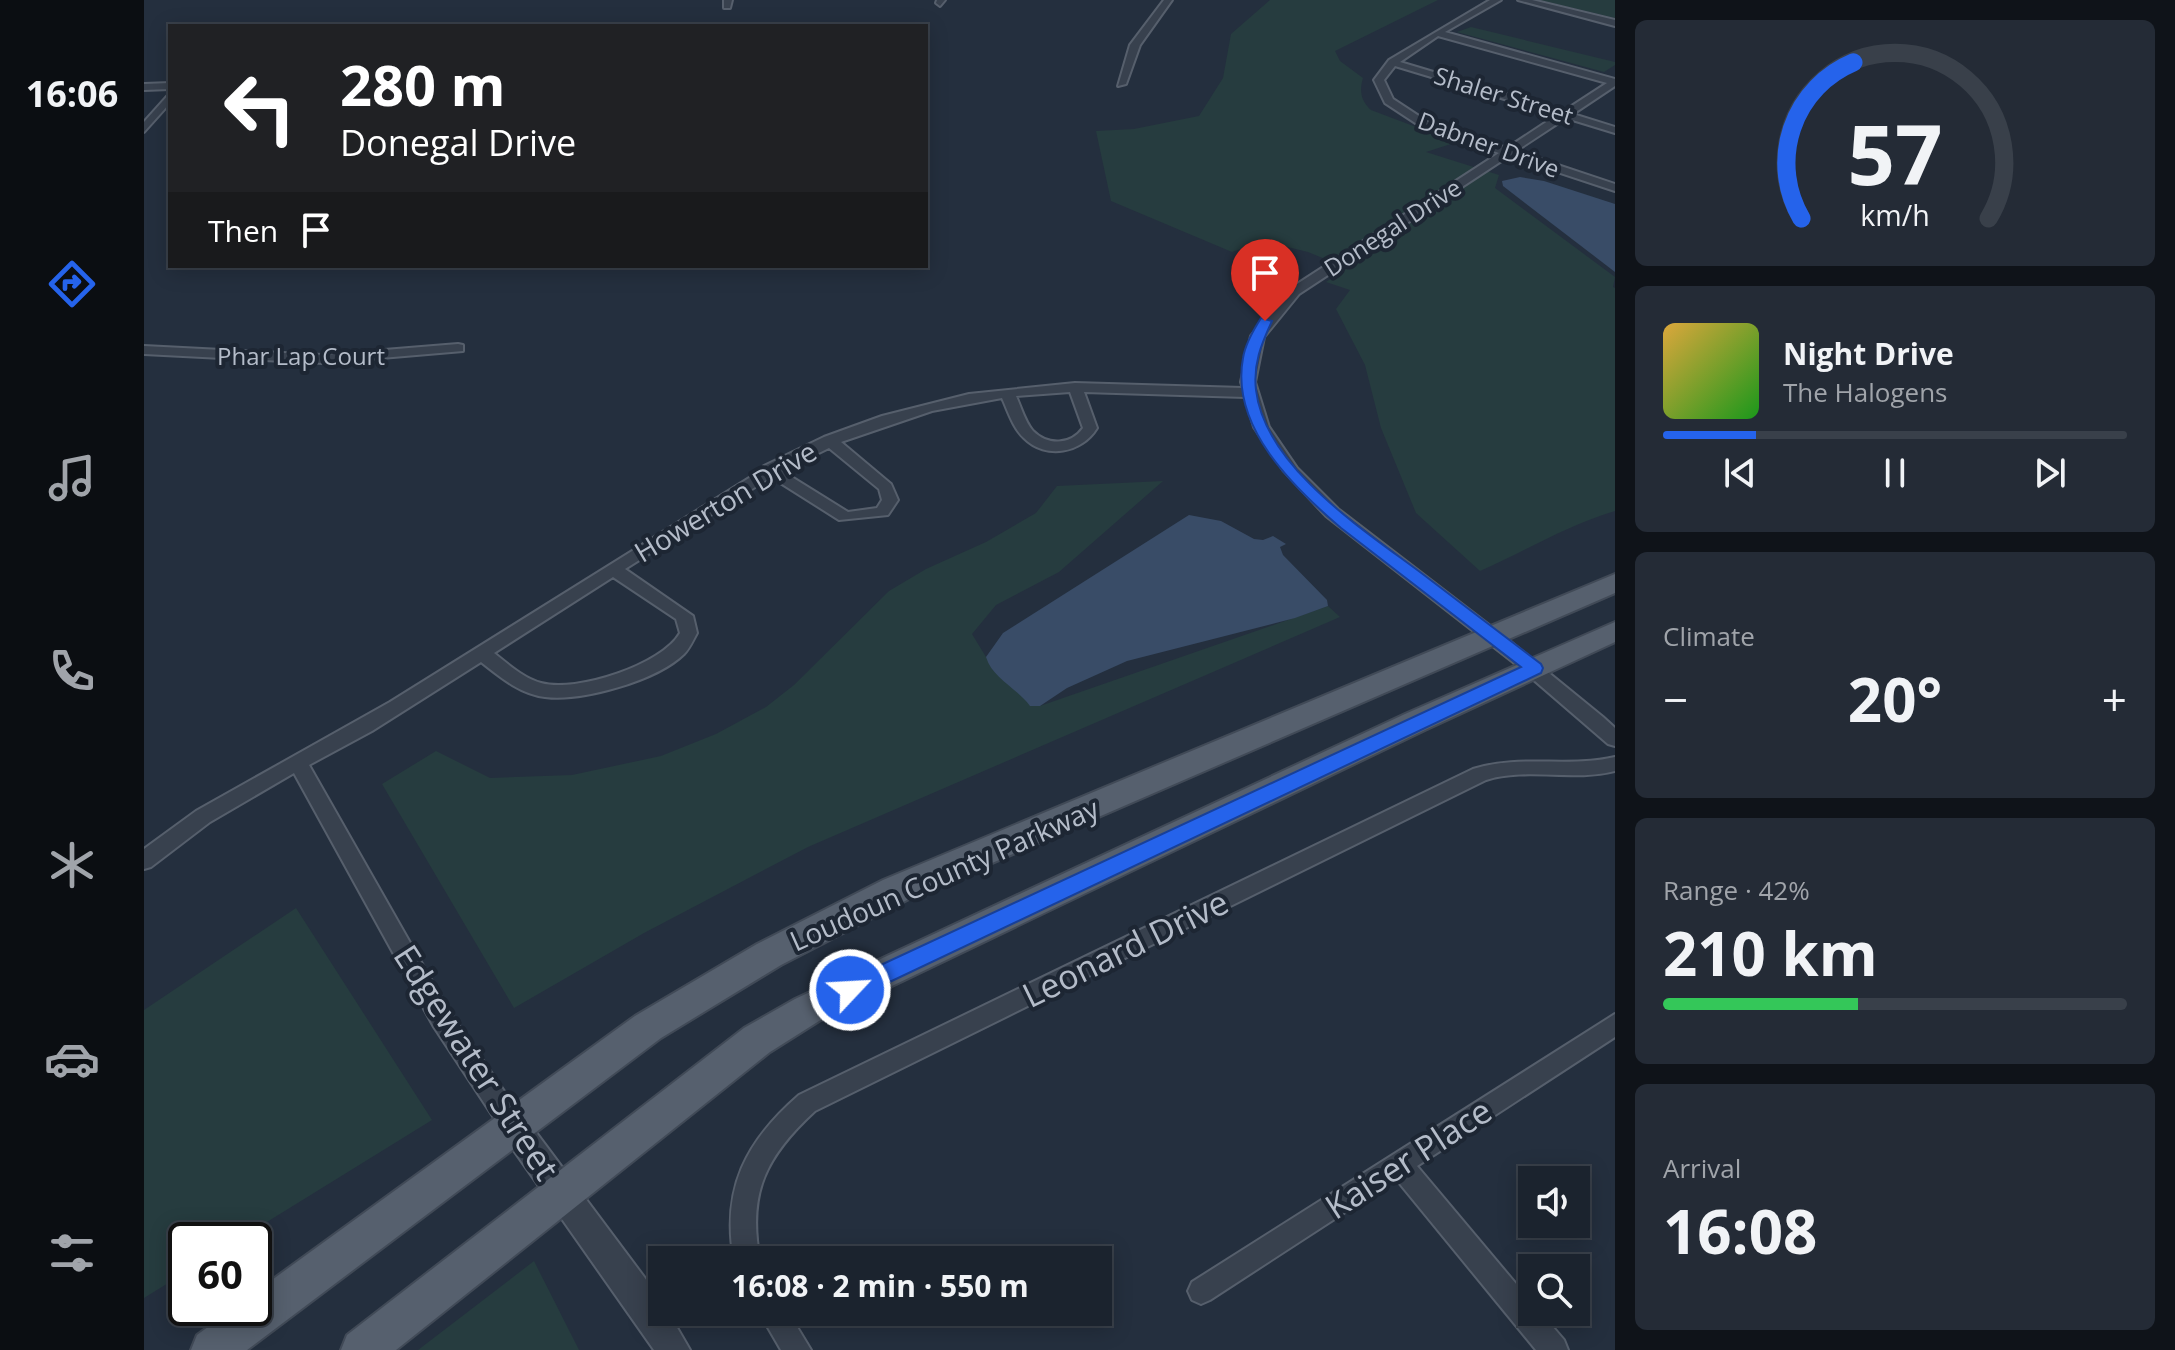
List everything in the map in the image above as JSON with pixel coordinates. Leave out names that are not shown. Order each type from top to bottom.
[{"type":"main road","name":"Loudoun County Parkway","points":[[212,1350],[513,1125],[695,996],[801,936],[895,890],[1615,583]]},
{"type":"main road","points":[[362,1350],[757,1040],[807,1010],[1615,631]]},
{"type":"street","points":[[1121,84],[1135,45],[1168,0]]},
{"type":"street","points":[[1392,62],[1497,0]]},
{"type":"street","points":[[1522,0],[1615,23]]},
{"type":"street","points":[[1438,33],[1615,82]]},
{"type":"street","name":"Shaler Street","points":[[1392,62],[1615,130]]},
{"type":"street","name":"Dabner Drive","points":[[1392,62],[1381,74],[1380,87],[1398,109],[1440,130],[1615,188]]},
{"type":"street","name":"Donegal Drive","points":[[1615,82],[1277,305],[1255,339],[1249,357],[1249,393],[1264,433],[1279,457],[1311,493],[1347,525],[1534,668],[1615,739]]},
{"type":"street","points":[[144,87],[168,86]]},
{"type":"street","points":[[144,129],[168,99]]},
{"type":"street","name":"Phar Lap Court","points":[[144,350],[323,359],[458,348]]},
{"type":"street","name":"Howerton Drive","points":[[144,861],[216,808],[365,728],[769,469],[829,440],[931,407],[1007,393],[1075,387],[1158,386],[1249,393]]},
{"type":"street","points":[[1007,393],[1029,435],[1045,444],[1062,447],[1080,442],[1090,428],[1075,387]]},
{"type":"street","points":[[769,469],[845,517],[882,512],[890,500],[886,487],[829,440]]},
{"type":"street","points":[[482,653],[521,683],[548,691],[596,684],[664,663],[677,655],[691,634],[684,616],[613,569]]},
{"type":"street","name":"Edgewater Street","points":[[298,763],[442,1020],[673,1350]]},
{"type":"street","name":"Leonard Drive","points":[[745,1246],[743,1200],[752,1170],[766,1144],[785,1121],[807,1103],[1480,774],[1510,765],[1584,770],[1615,764]]},
{"type":"street","name":"Kaiser Place","points":[[1201,1291],[1615,1024]]},
{"type":"street","points":[[1399,1163],[1554,1350]]},
{"type":"street","points":[[781,1326],[797,1350]]},
{"type":"green space","points":[[1270,0],[1438,0],[1335,51],[1340,61],[1363,78],[1362,96],[1371,110],[1424,130],[1458,136],[1454,143],[1426,152],[1499,175],[1495,188],[1615,277],[1615,511],[1563,531],[1480,571],[1416,513],[1381,428],[1365,365],[1336,309],[1350,290],[1326,282],[1347,268],[1308,252],[1263,241],[1232,252],[1111,201],[1096,131],[1134,129],[1199,116],[1223,78],[1231,34]]},
{"type":"green space","points":[[1539,0],[1615,0],[1615,18]]},
{"type":"green space","points":[[1471,27],[1615,62],[1615,65],[1604,72],[1457,32]]},
{"type":"green space","points":[[1163,481],[1059,572],[996,605],[972,634],[986,657],[1040,706],[1328,606],[1340,617],[808,847],[644,933],[514,1008],[382,784],[436,751],[490,778],[572,775],[661,756],[716,734],[766,707],[794,685],[889,591],[1036,513],[1057,486]]},
{"type":"green space","points":[[296,908],[432,1120],[267,1222],[168,1222],[168,1283],[144,1298],[144,1010]]},
{"type":"green space","points":[[534,1261],[579,1350],[418,1350]]},
{"type":"water","points":[[1520,177],[1544,181],[1615,204],[1615,272],[1503,186],[1502,181]]},
{"type":"water","points":[[1189,515],[1221,521],[1254,539],[1273,536],[1286,544],[1280,547],[1283,555],[1327,600],[1328,606],[1295,618],[1127,661],[1067,688],[1040,706],[1030,706],[994,671],[986,657],[1003,633]]},
{"type":"route","points":[[850,990],[1534,668],[1347,525],[1319,501],[1279,457],[1254,412],[1249,393],[1249,357],[1265,321]]}]
